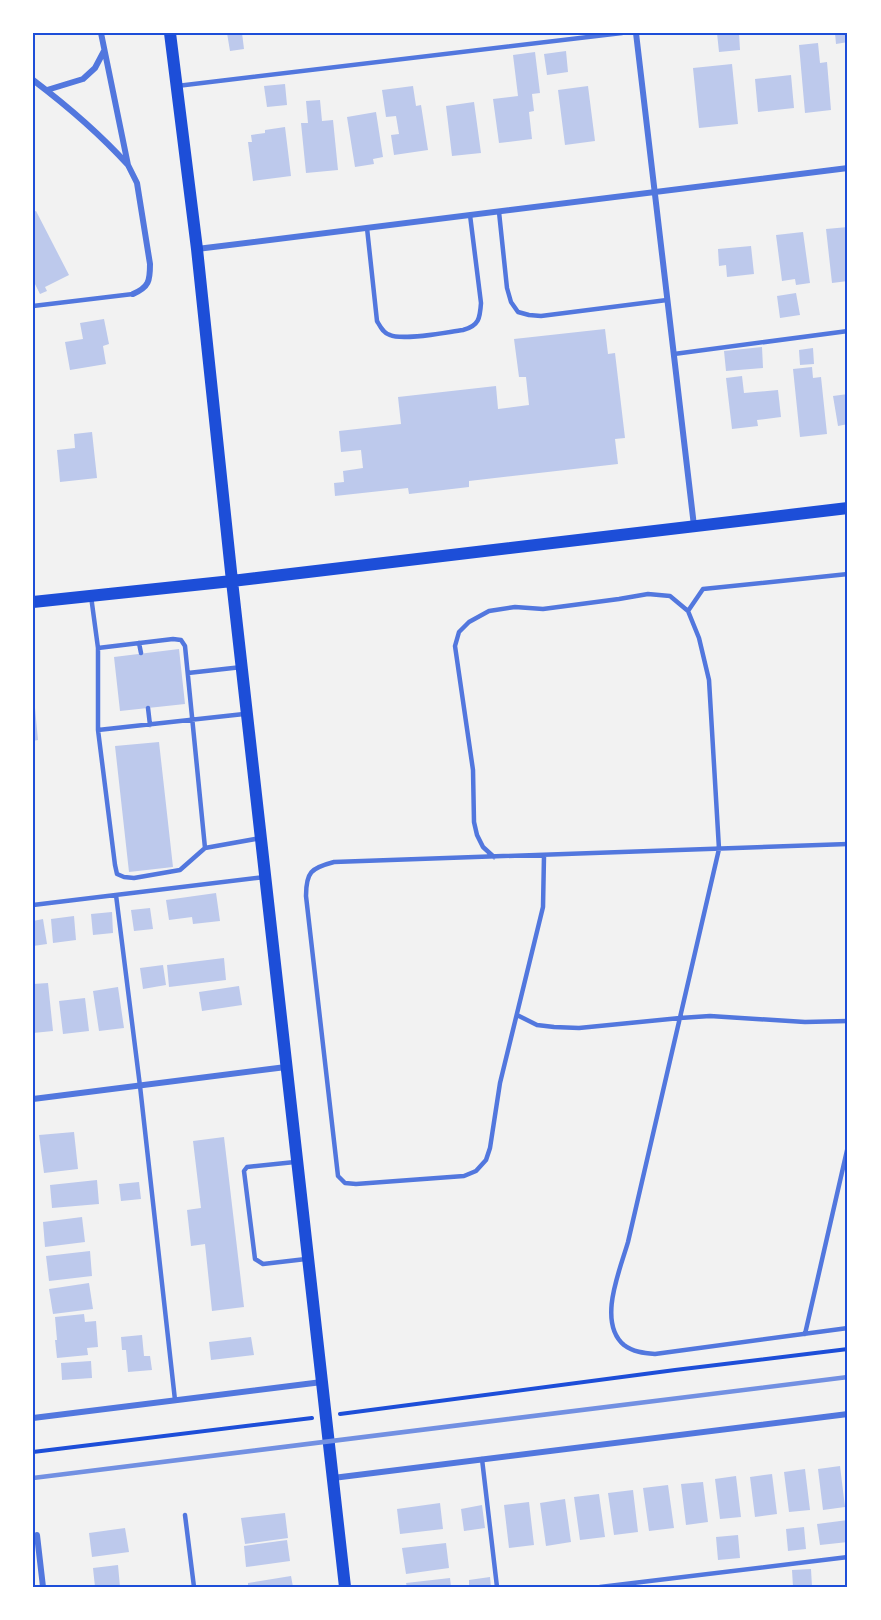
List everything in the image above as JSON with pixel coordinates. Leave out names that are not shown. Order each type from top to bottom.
[{"type":"main road","points":[[170,33],[197,249],[345,1587]]},
{"type":"main road","points":[[33,602],[232,581],[848,508]]},
{"type":"street","points":[[100,33],[128,165],[137,183],[150,264],[147,285],[133,294]]},
{"type":"street","points":[[636,33],[694,526]]},
{"type":"street","points":[[47,90],[83,79],[95,68],[104,51]]},
{"type":"street","points":[[33,80],[47,90],[128,165]]},
{"type":"street","points":[[197,249],[848,168]]},
{"type":"street","points":[[33,1099],[286,1067]]},
{"type":"street","points":[[33,1418],[322,1382]]},
{"type":"street","points":[[333,1478],[848,1414]]},
{"type":"street","points":[[37,1535],[43,1587]]},
{"type":"lane","points":[[177,86],[622,33]]},
{"type":"lane","points":[[499,212],[507,288],[511,302],[518,312],[541,316],[667,300]]},
{"type":"lane","points":[[367,228],[377,321],[388,335],[400,338],[463,330],[472,328],[477,322],[481,303],[470,215]]},
{"type":"lane","points":[[33,306],[133,294]]},
{"type":"lane","points":[[674,354],[848,331]]},
{"type":"lane","points":[[688,610],[704,589],[848,574]]},
{"type":"lane","points":[[494,857],[477,836],[474,822],[473,770],[455,646],[459,632],[469,622],[489,611],[515,607],[543,609],[648,594],[670,596],[688,610],[699,638],[709,681],[719,849],[610,1318],[623,1344],[636,1351],[655,1354],[848,1329]]},
{"type":"lane","points":[[91,596],[98,648],[98,730],[117,874],[134,878],[180,870],[205,848],[261,838]]},
{"type":"lane","points":[[98,648],[172,639],[181,640],[185,646],[205,848]]},
{"type":"lane","points":[[139,643],[141,653]]},
{"type":"lane","points":[[188,673],[242,667]]},
{"type":"lane","points":[[148,708],[150,724]]},
{"type":"lane","points":[[98,730],[247,713]]},
{"type":"lane","points":[[544,856],[543,907],[500,1083],[486,1160],[476,1171],[464,1176],[345,1183],[338,1176],[306,896],[306,881],[311,872],[334,862],[848,844]]},
{"type":"lane","points":[[33,905],[265,877]]},
{"type":"lane","points":[[116,895],[175,1400]]},
{"type":"lane","points":[[516,1015],[537,1025],[562,1028],[710,1016],[805,1022],[848,1021]]},
{"type":"lane","points":[[805,1334],[848,1146]]},
{"type":"lane","points":[[297,1161],[246,1167],[244,1171],[255,1259],[262,1264],[308,1259]]},
{"type":"lane","points":[[482,1459],[497,1587]]},
{"type":"lane","points":[[185,1515],[194,1587]]},
{"type":"lane","points":[[600,1587],[848,1557]]},
{"type":"path","points":[[338,1414],[848,1350]]},
{"type":"path","points":[[33,1452],[315,1418]]},
{"type":"building","points":[[227,33],[242,33],[244,49],[230,51]]},
{"type":"building","points":[[717,33],[739,33],[740,50],[719,52]]},
{"type":"building","points":[[835,33],[848,33],[848,42],[836,44]]},
{"type":"building","points":[[818,43],[820,63],[827,62],[831,110],[805,113],[799,45]]},
{"type":"building","points":[[566,51],[568,72],[547,75],[544,54]]},
{"type":"building","points":[[535,52],[540,93],[532,94],[534,111],[529,112],[532,139],[499,143],[493,99],[518,96],[513,55]]},
{"type":"building","points":[[732,64],[738,124],[699,128],[693,68]]},
{"type":"building","points":[[791,75],[794,108],[758,112],[755,79]]},
{"type":"building","points":[[285,84],[287,105],[267,107],[264,86]]},
{"type":"building","points":[[413,86],[416,106],[421,105],[428,150],[394,155],[391,135],[399,134],[396,116],[386,117],[382,90]]},
{"type":"building","points":[[588,86],[595,141],[565,145],[558,90]]},
{"type":"building","points":[[320,100],[322,121],[333,120],[338,170],[306,173],[301,123],[308,123],[306,101]]},
{"type":"building","points":[[474,102],[481,153],[452,156],[446,106]]},
{"type":"building","points":[[376,112],[383,157],[373,159],[374,164],[355,167],[347,117]]},
{"type":"building","points":[[285,127],[291,176],[253,181],[248,142],[252,142],[251,135]]},
{"type":"building","points":[[36,211],[69,275],[45,287],[47,291],[40,294],[33,280],[33,250],[35,249],[33,212]]},
{"type":"building","points":[[848,227],[848,281],[832,283],[826,229]]},
{"type":"building","points":[[803,232],[810,283],[796,285],[795,279],[782,281],[776,235]]},
{"type":"building","points":[[751,246],[754,274],[727,277],[726,265],[719,266],[718,249]]},
{"type":"building","points":[[796,293],[800,315],[780,318],[777,296]]},
{"type":"building","points":[[104,319],[109,344],[103,346],[106,364],[70,370],[65,342],[83,339],[80,323]]},
{"type":"building","points":[[605,329],[608,354],[615,353],[625,438],[615,439],[618,464],[469,481],[469,487],[409,494],[408,488],[335,496],[334,483],[344,482],[343,471],[363,468],[361,450],[341,452],[339,431],[401,424],[398,397],[496,386],[498,409],[529,405],[526,377],[519,377],[514,339]]},
{"type":"building","points":[[762,347],[763,368],[726,371],[724,351]]},
{"type":"building","points":[[813,348],[814,364],[800,365],[799,350]]},
{"type":"building","points":[[812,367],[813,378],[821,377],[827,434],[800,437],[793,369]]},
{"type":"building","points":[[742,376],[744,393],[778,390],[781,417],[757,420],[758,426],[732,429],[726,378]]},
{"type":"building","points":[[848,394],[848,424],[838,426],[833,396]]},
{"type":"building","points":[[92,432],[97,478],[60,482],[57,450],[75,448],[74,434]]},
{"type":"building","points":[[179,649],[185,704],[120,711],[114,657]]},
{"type":"building","points":[[33,708],[35,708],[38,740],[33,741]]},
{"type":"building","points":[[159,742],[173,867],[129,872],[115,746]]},
{"type":"building","points":[[216,893],[220,921],[193,924],[192,917],[169,920],[166,900]]},
{"type":"building","points":[[150,908],[153,929],[134,931],[131,910]]},
{"type":"building","points":[[112,912],[113,933],[93,935],[91,914]]},
{"type":"building","points":[[74,916],[76,940],[53,943],[51,919]]},
{"type":"building","points":[[43,919],[47,944],[33,946],[33,921]]},
{"type":"building","points":[[224,958],[226,980],[169,987],[167,965]]},
{"type":"building","points":[[163,965],[166,985],[143,989],[140,968]]},
{"type":"building","points":[[48,983],[53,1031],[33,1033],[33,984]]},
{"type":"building","points":[[239,986],[242,1005],[202,1011],[199,992]]},
{"type":"building","points":[[118,987],[124,1028],[99,1031],[93,991]]},
{"type":"building","points":[[85,998],[89,1031],[63,1034],[59,1001]]},
{"type":"building","points":[[74,1132],[78,1169],[44,1173],[39,1135]]},
{"type":"building","points":[[224,1137],[244,1307],[212,1311],[205,1244],[191,1246],[187,1210],[201,1208],[193,1141]]},
{"type":"building","points":[[97,1180],[99,1204],[52,1208],[50,1185]]},
{"type":"building","points":[[139,1182],[141,1199],[121,1201],[119,1184]]},
{"type":"building","points":[[82,1217],[85,1242],[45,1247],[43,1222]]},
{"type":"building","points":[[90,1251],[92,1276],[49,1281],[46,1256]]},
{"type":"building","points":[[89,1283],[93,1309],[53,1314],[49,1289]]},
{"type":"building","points":[[84,1314],[85,1322],[96,1321],[98,1347],[87,1348],[88,1355],[57,1358],[55,1317]]},
{"type":"building","points":[[142,1335],[144,1356],[150,1356],[152,1370],[128,1372],[126,1350],[122,1350],[121,1337]]},
{"type":"building","points":[[251,1337],[254,1355],[211,1360],[209,1342]]},
{"type":"building","points":[[91,1361],[92,1378],[62,1380],[61,1363]]},
{"type":"building","points":[[840,1466],[845,1507],[823,1510],[818,1469]]},
{"type":"building","points":[[805,1469],[810,1510],[789,1512],[784,1472]]},
{"type":"building","points":[[772,1474],[777,1514],[755,1517],[750,1477]]},
{"type":"building","points":[[736,1476],[741,1517],[720,1519],[715,1479]]},
{"type":"building","points":[[703,1482],[708,1522],[686,1525],[681,1484]]},
{"type":"building","points":[[668,1485],[674,1528],[649,1531],[643,1488]]},
{"type":"building","points":[[633,1490],[638,1532],[614,1535],[608,1493]]},
{"type":"building","points":[[599,1494],[605,1537],[580,1540],[574,1497]]},
{"type":"building","points":[[565,1499],[571,1542],[546,1546],[540,1503]]},
{"type":"building","points":[[529,1502],[534,1545],[509,1548],[504,1505]]},
{"type":"building","points":[[440,1503],[443,1529],[400,1534],[397,1509]]},
{"type":"building","points":[[482,1505],[485,1528],[464,1531],[461,1509]]},
{"type":"building","points":[[285,1513],[288,1538],[245,1544],[241,1518]]},
{"type":"building","points":[[848,1520],[848,1542],[820,1545],[817,1524]]},
{"type":"building","points":[[804,1527],[806,1549],[788,1551],[786,1529]]},
{"type":"building","points":[[125,1528],[129,1552],[92,1557],[89,1533]]},
{"type":"building","points":[[738,1535],[740,1558],[718,1560],[716,1537]]},
{"type":"building","points":[[287,1540],[290,1561],[246,1567],[244,1546]]},
{"type":"building","points":[[446,1543],[449,1568],[406,1574],[402,1548]]},
{"type":"building","points":[[118,1565],[120,1587],[95,1587],[93,1568]]},
{"type":"building","points":[[811,1569],[812,1587],[793,1587],[792,1570]]},
{"type":"building","points":[[291,1576],[293,1587],[248,1587],[248,1583]]},
{"type":"building","points":[[490,1577],[491,1587],[469,1587],[469,1580]]},
{"type":"building","points":[[450,1578],[451,1587],[407,1587],[406,1583]]},
{"type":"railway","points":[[33,1478],[848,1377]]}]
